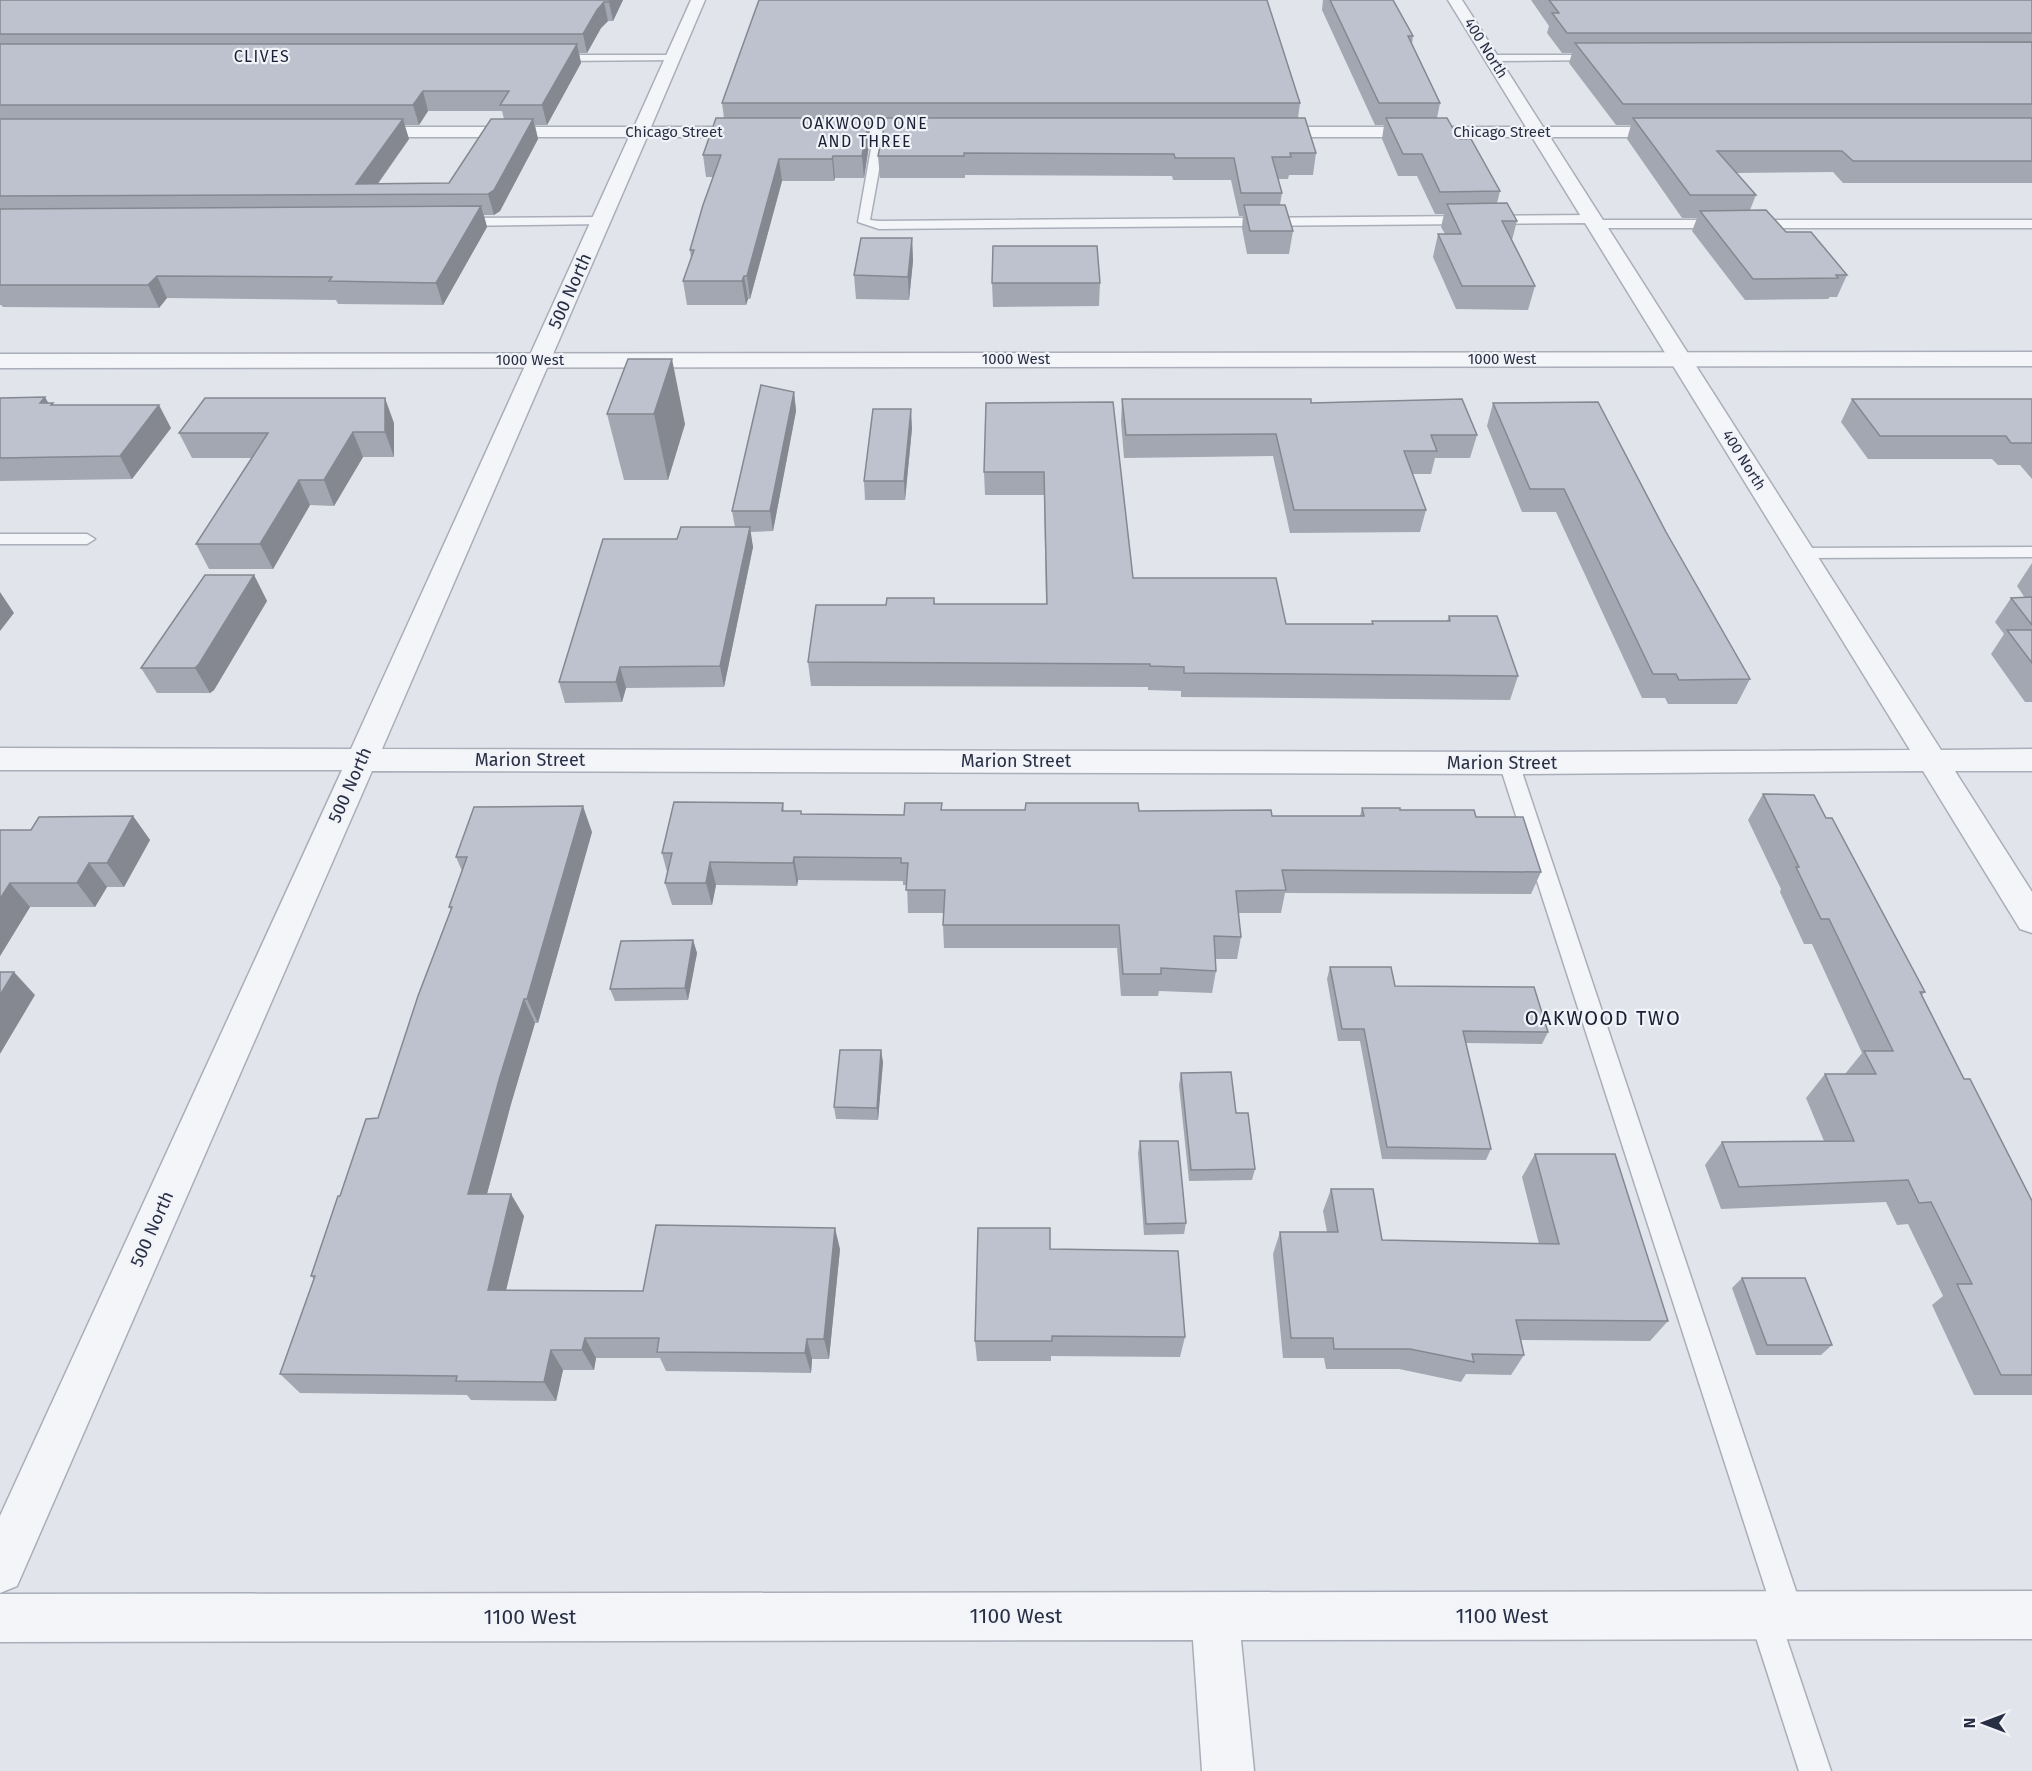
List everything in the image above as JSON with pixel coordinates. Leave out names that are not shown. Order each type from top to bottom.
[{"type":"street","name":"500 North","points":[[0,1569],[540,360],[698,0]]},
{"type":"street","name":"400 North","points":[[1455,0],[2032,920]]},
{"type":"street","name":"Chicago Street","points":[[347,132],[774,132]]},
{"type":"street","points":[[809,132],[939,132]]},
{"type":"street","name":"Chicago Street","points":[[1247,132],[1689,132]]},
{"type":"street","name":"1000 West","points":[[0,361],[2032,359]]},
{"type":"street","name":"Marion Street","points":[[0,759],[1509,763],[2032,760]]},
{"type":"street","name":"1100 West","points":[[0,1618],[2032,1615]]},
{"type":"street","points":[[1215,1616],[1228,1771]]},
{"type":"lane","points":[[542,58],[673,58]]},
{"type":"lane","points":[[1492,58],[1615,58]]},
{"type":"lane","points":[[880,132],[873,160],[864,222],[879,225],[1594,222],[2032,224]]},
{"type":"lane","points":[[442,222],[601,221]]},
{"type":"lane","points":[[0,539],[87,539]]},
{"type":"lane","points":[[1802,553],[2032,552]]},
{"type":"lane","points":[[1509,763],[1777,1616],[1815,1771]]},
{"type":"building","points":[[0,0],[610,0],[604,2],[597,10],[583,34],[0,34]]},
{"type":"building","points":[[759,0],[1267,0],[1300,103],[722,103]]},
{"type":"building","points":[[1330,0],[1393,0],[1413,36],[1408,36],[1440,103],[1379,103]]},
{"type":"building","points":[[1549,0],[2032,0],[2032,33],[1567,33],[1552,13],[1559,13]]},
{"type":"building","points":[[2032,42],[2032,104],[1623,104],[1575,43]]},
{"type":"building","points":[[0,44],[577,44],[542,105],[500,105],[509,91],[423,91],[413,105],[0,105]]},
{"type":"building","points":[[716,118],[869,118],[862,156],[833,156],[832,159],[779,159],[747,276],[744,276],[742,281],[683,281],[694,250],[690,250],[703,205],[721,155],[703,155]]},
{"type":"building","points":[[886,118],[1305,118],[1316,153],[1290,153],[1291,157],[1272,157],[1282,193],[1241,193],[1234,158],[1175,158],[1174,154],[964,153],[964,156],[878,156]]},
{"type":"building","points":[[1386,118],[1447,118],[1459,139],[1471,139],[1500,191],[1440,192],[1422,154],[1403,154]]},
{"type":"building","points":[[1633,118],[2032,118],[2032,161],[1853,161],[1842,151],[1717,151],[1756,195],[1690,195]]},
{"type":"building","points":[[0,119],[403,119],[356,184],[449,183],[491,119],[533,119],[494,190],[488,194],[0,196]]},
{"type":"building","points":[[1507,203],[1517,221],[1502,221],[1535,286],[1462,286],[1438,234],[1461,234],[1447,204]]},
{"type":"building","points":[[1244,205],[1285,205],[1293,231],[1250,231]]},
{"type":"building","points":[[481,206],[436,283],[329,281],[332,277],[157,276],[148,285],[0,285],[0,209]]},
{"type":"building","points":[[1766,210],[1786,232],[1811,232],[1847,275],[1836,275],[1838,278],[1753,279],[1700,211]]},
{"type":"building","points":[[861,238],[912,238],[908,277],[854,275]]},
{"type":"building","points":[[993,246],[1097,246],[1100,283],[992,283]]},
{"type":"building","points":[[628,359],[672,359],[654,414],[607,414]]},
{"type":"building","points":[[761,385],[794,392],[770,511],[732,511]]},
{"type":"building","points":[[45,397],[40,403],[53,403],[51,405],[159,405],[120,456],[0,458],[0,398]]},
{"type":"building","points":[[205,398],[385,398],[385,432],[353,432],[324,480],[299,480],[260,544],[196,544],[268,433],[179,433]]},
{"type":"building","points":[[1122,399],[1311,399],[1311,403],[1462,399],[1477,435],[1431,435],[1437,451],[1404,451],[1426,510],[1294,510],[1276,434],[1126,435]]},
{"type":"building","points":[[1852,399],[2032,399],[2032,443],[2011,443],[2006,436],[1880,436]]},
{"type":"building","points":[[1113,402],[1133,578],[1276,578],[1286,624],[1373,624],[1372,621],[1450,621],[1449,616],[1497,616],[1518,676],[1184,673],[1184,667],[1150,666],[1150,664],[808,662],[816,605],[886,605],[887,598],[934,598],[934,604],[1047,604],[1044,472],[984,472],[986,403]]},
{"type":"building","points":[[1598,402],[1666,532],[1750,679],[1679,680],[1676,674],[1653,674],[1564,489],[1530,489],[1493,403]]},
{"type":"building","points":[[873,409],[911,409],[904,481],[864,481]]},
{"type":"building","points":[[681,527],[750,527],[720,666],[620,667],[616,682],[559,682],[603,539],[677,539]]},
{"type":"building","points":[[205,575],[254,575],[195,668],[141,668]]},
{"type":"building","points":[[2032,597],[2032,625],[2011,598]]},
{"type":"building","points":[[2007,630],[2032,630],[2032,663]]},
{"type":"building","points":[[1763,794],[1814,795],[1826,818],[1832,818],[1925,992],[1920,992],[1964,1079],[1970,1079],[2032,1201],[2032,1375],[2001,1375],[1957,1284],[1972,1284],[1931,1202],[1919,1203],[1908,1180],[1739,1187],[1722,1142],[1854,1141],[1825,1074],[1876,1074],[1864,1051],[1893,1051],[1829,919],[1821,919],[1796,867],[1799,867]]},
{"type":"building","points":[[674,802],[783,803],[782,811],[801,811],[801,814],[904,815],[905,803],[942,803],[941,810],[1025,810],[1026,803],[1138,803],[1139,811],[1271,810],[1272,816],[1364,816],[1362,808],[1474,810],[1476,817],[1523,817],[1541,872],[1282,870],[1286,890],[1236,891],[1241,937],[1214,936],[1216,971],[1161,968],[1161,974],[1123,974],[1119,925],[943,925],[945,890],[906,890],[908,863],[901,863],[901,858],[794,857],[793,863],[710,862],[706,883],[665,883],[672,853],[662,853]]},
{"type":"building","points":[[583,806],[527,999],[524,999],[499,1080],[468,1194],[511,1194],[488,1290],[643,1291],[656,1225],[835,1228],[824,1339],[807,1339],[805,1353],[657,1352],[659,1338],[585,1338],[582,1350],[551,1350],[544,1382],[456,1381],[457,1376],[280,1374],[315,1276],[311,1276],[366,1119],[378,1118],[418,996],[452,907],[449,907],[467,857],[456,857],[474,807]]},
{"type":"building","points":[[133,816],[107,863],[89,863],[77,883],[10,883],[0,899],[0,830],[31,830],[39,817]]},
{"type":"building","points":[[693,940],[685,988],[610,989],[621,941]]},
{"type":"building","points":[[1330,967],[1391,967],[1395,986],[1534,987],[1548,1032],[1463,1031],[1491,1149],[1387,1147],[1364,1029],[1342,1029]]},
{"type":"building","points":[[0,972],[14,972],[0,995]]},
{"type":"building","points":[[840,1050],[881,1050],[877,1108],[834,1107]]},
{"type":"building","points":[[1231,1072],[1236,1113],[1248,1113],[1255,1169],[1191,1170],[1181,1073]]},
{"type":"building","points":[[1140,1141],[1178,1141],[1186,1223],[1146,1224]]},
{"type":"building","points":[[1535,1154],[1615,1154],[1668,1321],[1516,1320],[1524,1355],[1472,1354],[1474,1362],[1410,1349],[1334,1349],[1333,1338],[1291,1338],[1280,1232],[1338,1232],[1331,1189],[1373,1189],[1382,1240],[1559,1244]]},
{"type":"building","points":[[978,1228],[1050,1228],[1050,1249],[1178,1251],[1185,1337],[1052,1336],[1052,1341],[975,1341]]},
{"type":"building","points":[[1742,1278],[1805,1278],[1832,1345],[1767,1345]]},
{"type":"district","name":"CLIVES","points":[[262,56]]},
{"type":"district","name":"OAKWOOD ONE AND THREE","points":[[865,132]]},
{"type":"district","name":"OAKWOOD TWO","points":[[1603,1018]]}]
